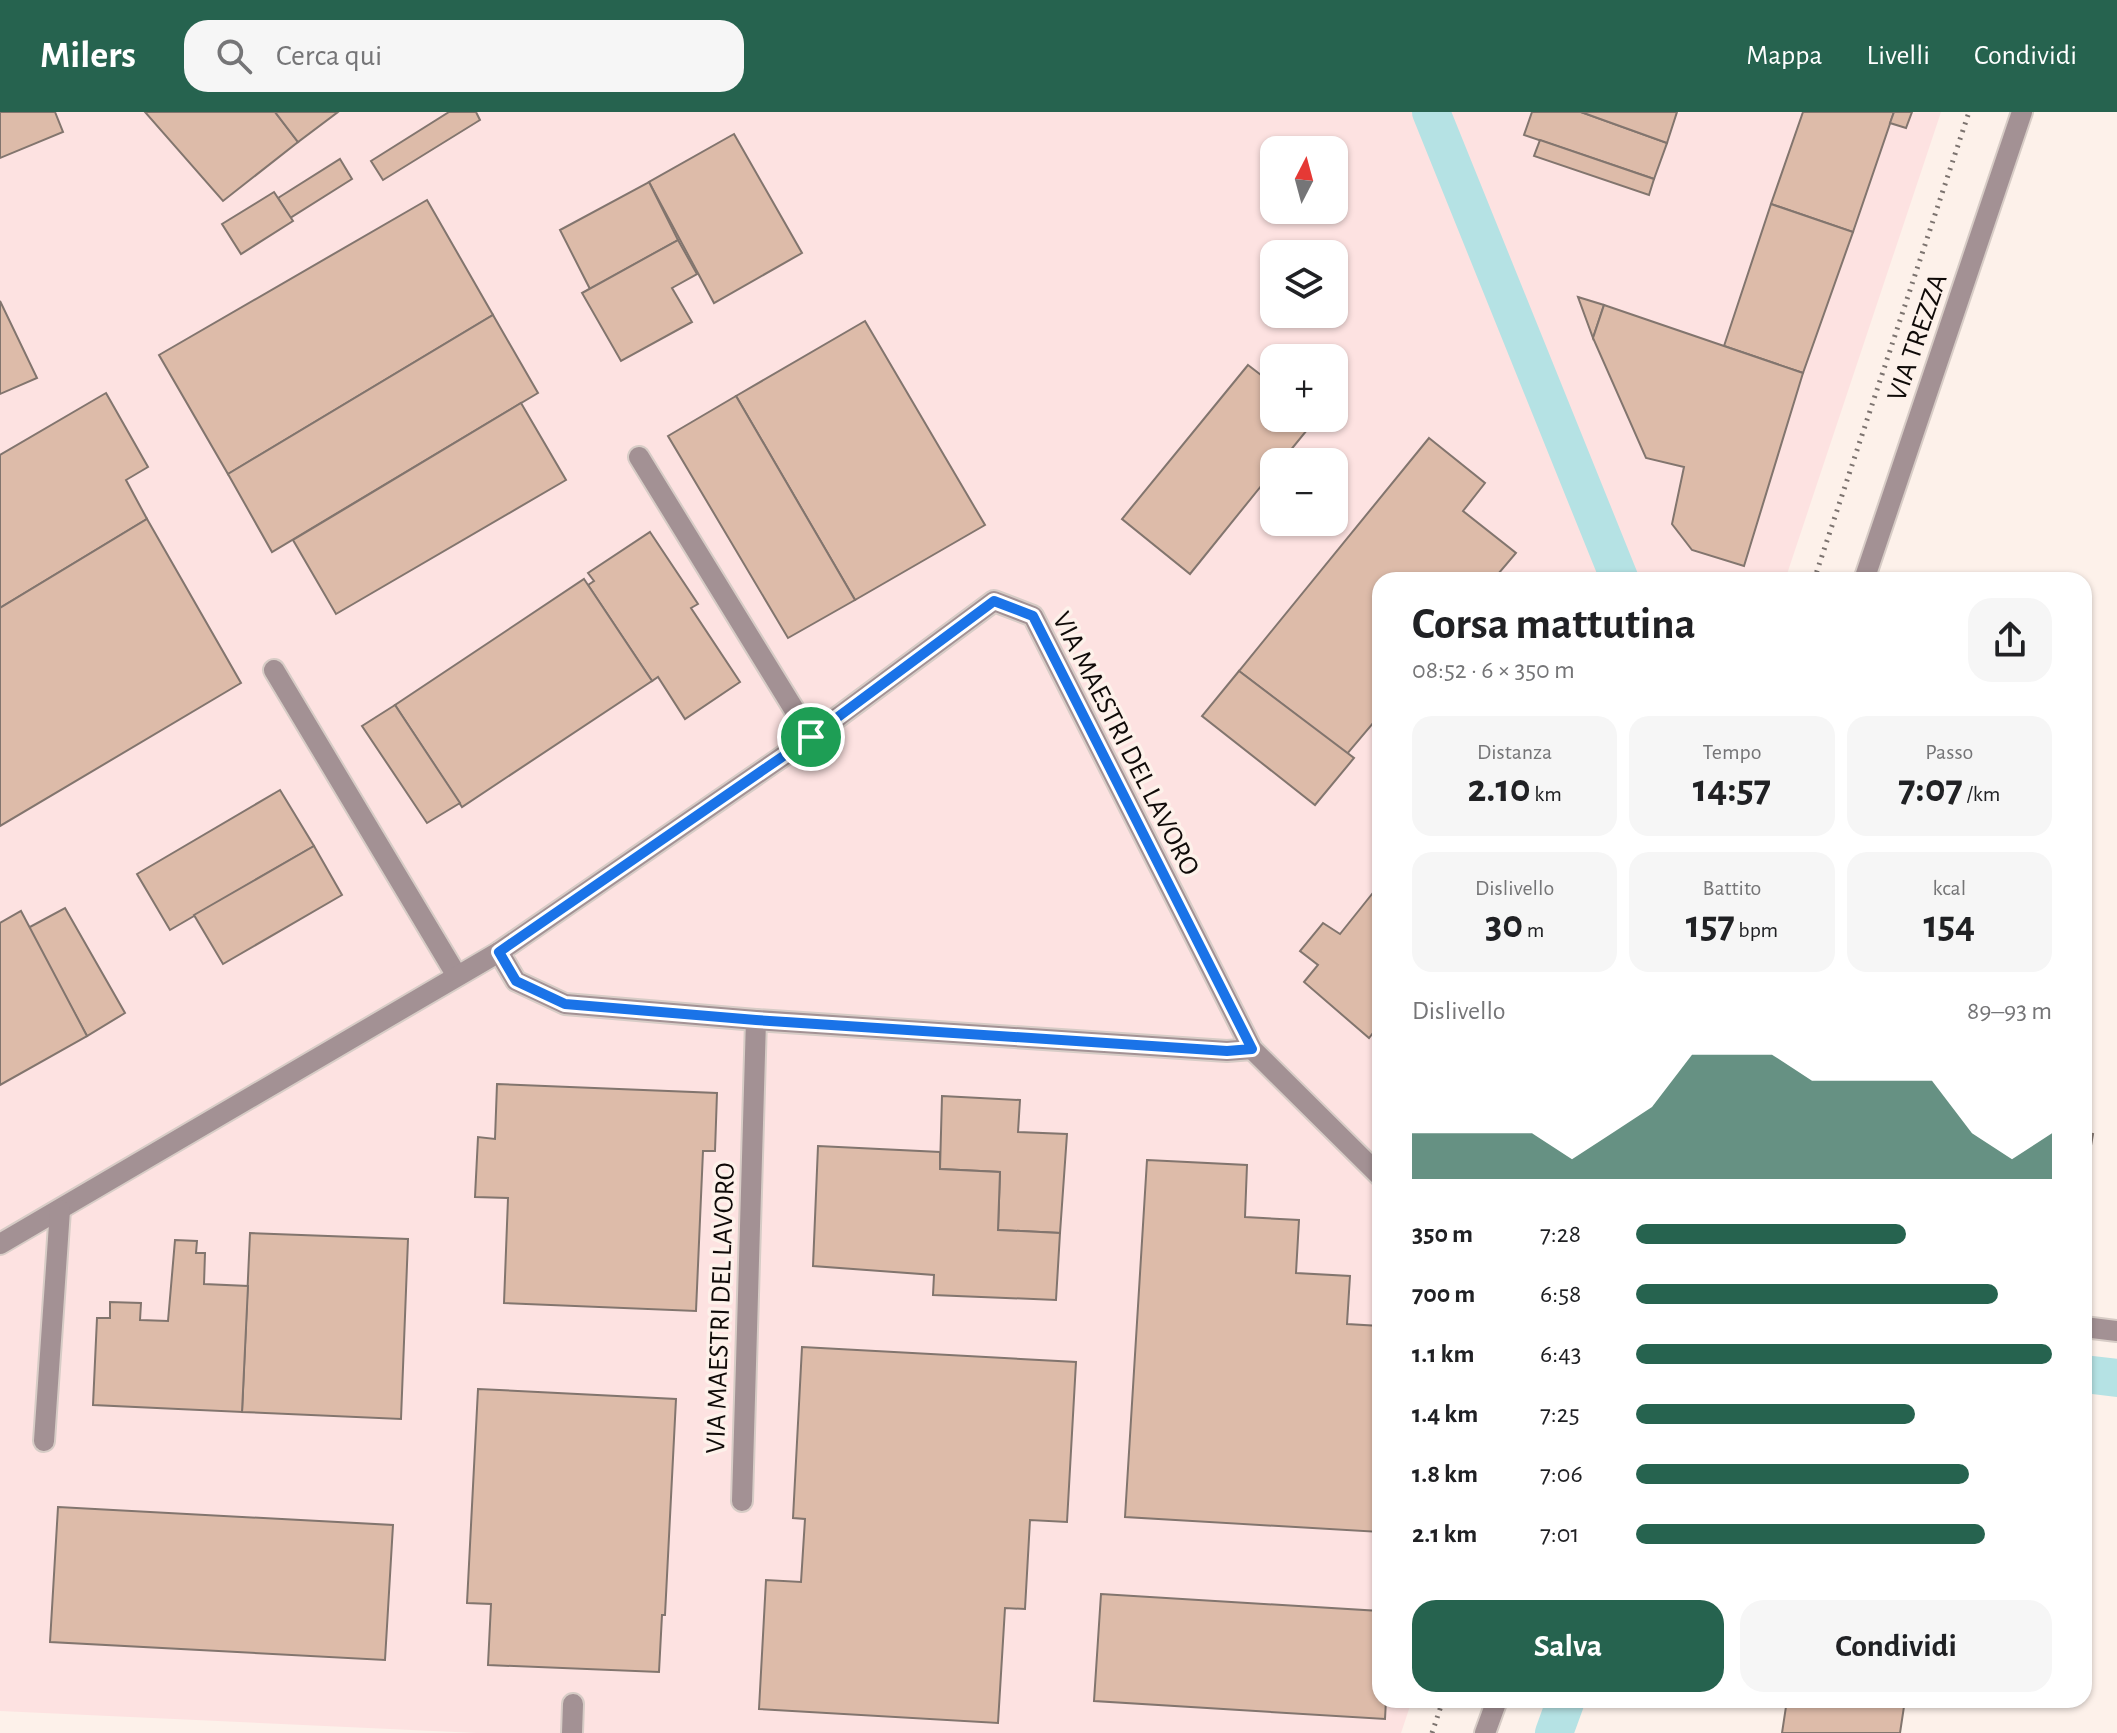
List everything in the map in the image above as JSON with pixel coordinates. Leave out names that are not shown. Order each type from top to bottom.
[{"type":"street","name":"VIA TREZZA","points":[[1867,572],[2022,112]]},
{"type":"street","points":[[639,457],[811,737]]},
{"type":"street","name":"VIA MAESTRI DEL LAVORO","points":[[0,1244],[499,952],[811,737],[994,601],[1033,616],[1252,1049],[1372,1168]]},
{"type":"street","points":[[274,670],[457,976]]},
{"type":"street","points":[[499,952],[516,981],[565,1004],[756,1020],[1227,1051],[1252,1049]]},
{"type":"street","name":"VIA MAESTRI DEL LAVORO","points":[[742,1501],[756,1020]]},
{"type":"street","points":[[44,1441],[60,1210]]},
{"type":"street","points":[[2092,1328],[2117,1331]]},
{"type":"street","points":[[572,1733],[573,1704]]},
{"type":"street","points":[[1485,1733],[1494,1708]]},
{"type":"path","points":[[1817,572],[1969,112]]},
{"type":"path","points":[[1432,1733],[1440,1708]]},
{"type":"shaded area","points":[[0,112],[1941,112],[1788,572],[1372,572],[1372,1708],[1409,1708],[1401,1733],[477,1733],[0,1711]]},
{"type":"building","points":[[0,112],[55,112],[63,132],[0,158]]},
{"type":"building","points":[[145,112],[275,112],[298,142],[223,201]]},
{"type":"building","points":[[275,112],[338,112],[298,142]]},
{"type":"building","points":[[449,112],[476,112],[480,120],[383,180],[371,161]]},
{"type":"building","points":[[1532,112],[1581,112],[1667,143],[1654,179],[1524,135]]},
{"type":"building","points":[[1581,112],[1677,112],[1667,143]]},
{"type":"building","points":[[1803,112],[1894,112],[1853,232],[1771,204]]},
{"type":"building","points":[[1894,112],[1912,112],[1906,128],[1890,123]]},
{"type":"building","points":[[734,134],[802,253],[714,303],[649,182]]},
{"type":"building","points":[[1540,140],[1654,179],[1649,195],[1534,156]]},
{"type":"building","points":[[340,159],[352,179],[290,218],[278,198]]},
{"type":"building","points":[[649,182],[678,240],[590,289],[560,230]]},
{"type":"building","points":[[274,192],[293,221],[241,254],[222,224]]},
{"type":"building","points":[[427,200],[493,315],[228,474],[159,355]]},
{"type":"building","points":[[1771,204],[1853,232],[1803,373],[1724,346]]},
{"type":"building","points":[[678,240],[697,274],[672,288],[692,322],[621,361],[582,293]]},
{"type":"building","points":[[1578,297],[1604,305],[1593,338]]},
{"type":"building","points":[[0,301],[37,378],[0,394]]},
{"type":"building","points":[[1604,305],[1803,373],[1744,566],[1692,550],[1672,524],[1684,467],[1646,458],[1593,338]]},
{"type":"building","points":[[493,315],[538,393],[272,552],[228,474]]},
{"type":"building","points":[[865,321],[985,525],[855,600],[736,396]]},
{"type":"building","points":[[1248,365],[1260,374],[1260,432],[1305,432],[1292,448],[1260,448],[1260,487],[1190,574],[1122,519]]},
{"type":"building","points":[[106,393],[148,467],[126,480],[147,519],[0,608],[0,455]]},
{"type":"building","points":[[736,396],[855,600],[788,638],[668,436]]},
{"type":"building","points":[[521,403],[566,480],[336,614],[293,540]]},
{"type":"building","points":[[1429,438],[1485,483],[1463,511],[1516,553],[1500,572],[1372,572],[1372,724],[1347,754],[1239,671]]},
{"type":"building","points":[[147,519],[241,683],[0,826],[0,608]]},
{"type":"building","points":[[650,532],[698,604],[691,608],[740,682],[685,719],[658,677],[652,681],[588,585],[594,581],[588,573]]},
{"type":"building","points":[[584,579],[652,681],[462,807],[395,705]]},
{"type":"building","points":[[1239,671],[1354,758],[1315,805],[1202,716]]},
{"type":"building","points":[[395,705],[460,803],[427,823],[362,726]]},
{"type":"building","points":[[280,790],[314,846],[170,930],[137,874]]},
{"type":"building","points":[[314,846],[342,895],[223,964],[194,915]]},
{"type":"building","points":[[1372,894],[1372,1034],[1369,1038],[1304,982],[1318,965],[1300,951],[1323,923],[1340,934]]},
{"type":"building","points":[[65,908],[125,1013],[87,1036],[28,928]]},
{"type":"building","points":[[21,911],[87,1036],[0,1085],[0,923]]},
{"type":"building","points":[[497,1084],[717,1093],[715,1151],[703,1151],[696,1311],[504,1303],[508,1198],[475,1197],[478,1137],[495,1139]]},
{"type":"building","points":[[942,1096],[1020,1100],[1018,1132],[1067,1134],[1060,1233],[998,1230],[1000,1172],[940,1169]]},
{"type":"building","points":[[818,1146],[940,1152],[940,1169],[1000,1172],[998,1230],[1060,1233],[1056,1300],[933,1295],[934,1275],[813,1266]]},
{"type":"building","points":[[1147,1160],[1247,1165],[1245,1217],[1299,1220],[1296,1273],[1350,1276],[1347,1324],[1372,1326],[1372,1532],[1125,1517]]},
{"type":"building","points":[[250,1233],[408,1239],[401,1419],[242,1412]]},
{"type":"building","points":[[175,1240],[197,1241],[196,1253],[205,1253],[204,1284],[248,1286],[242,1412],[93,1405],[97,1318],[110,1318],[110,1302],[141,1303],[140,1320],[168,1321]]},
{"type":"building","points":[[802,1347],[1076,1362],[1067,1522],[1030,1520],[1025,1609],[1005,1608],[998,1723],[759,1709],[766,1580],[801,1582],[805,1519],[793,1518]]},
{"type":"building","points":[[478,1389],[676,1399],[665,1615],[662,1615],[659,1672],[488,1665],[491,1604],[467,1603]]},
{"type":"building","points":[[58,1507],[393,1525],[385,1660],[50,1642]]},
{"type":"building","points":[[1101,1594],[1372,1611],[1372,1708],[1386,1708],[1385,1719],[1094,1701]]},
{"type":"building","points":[[1786,1708],[1904,1708],[1900,1733],[1782,1733]]},
{"type":"waterway","points":[[1431,112],[1617,572]]},
{"type":"waterway","points":[[2092,1375],[2117,1378]]},
{"type":"waterway","points":[[1554,1733],[1563,1708]]},
{"type":"route","points":[[994,601],[1033,616],[1252,1049],[1227,1051],[756,1020],[565,1004],[516,981],[499,952],[811,737],[994,601]]}]
